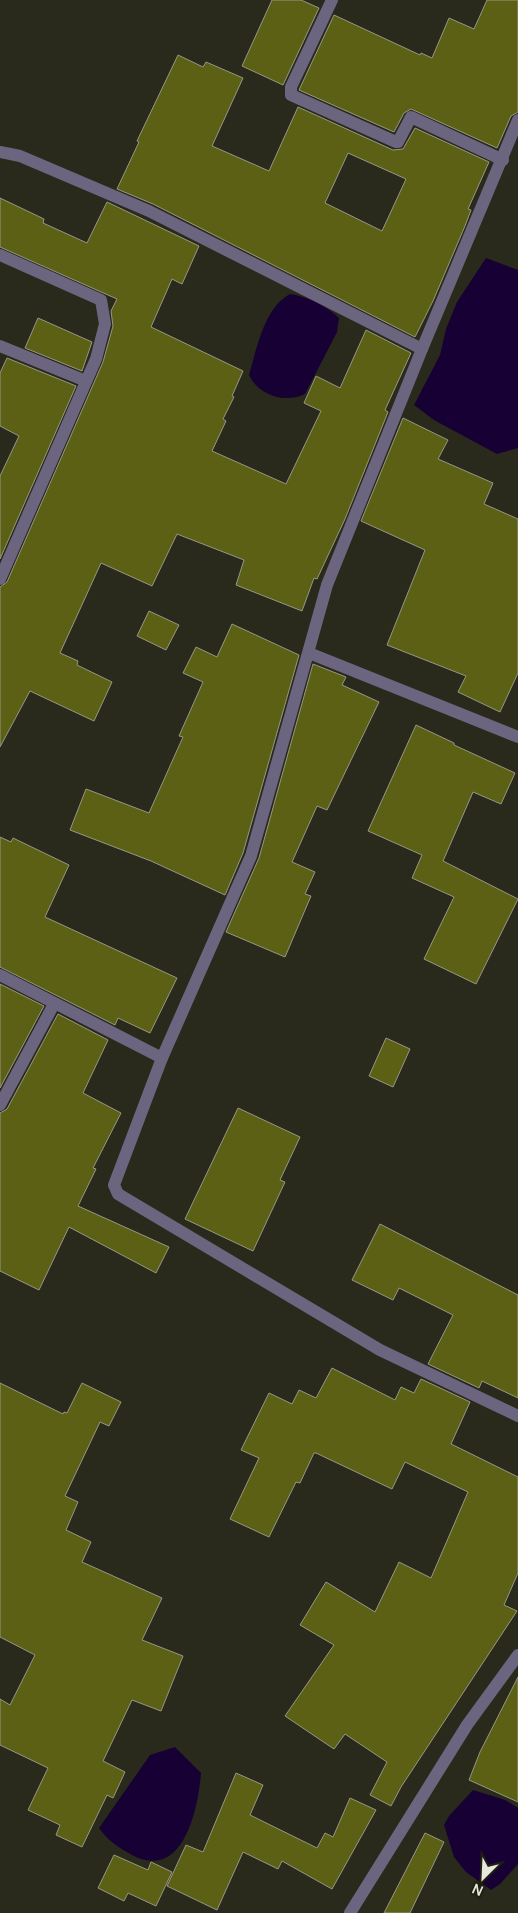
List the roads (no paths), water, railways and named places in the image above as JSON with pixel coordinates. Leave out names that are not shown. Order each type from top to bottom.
[{"type":"street","points":[[332,0],[291,87],[291,95],[396,142],[398,142],[411,117],[503,160]]},
{"type":"street","points":[[518,120],[327,585],[251,856],[162,1058],[114,1185],[118,1194],[380,1350],[518,1416]]},
{"type":"street","points":[[0,152],[20,156],[149,211],[422,350]]},
{"type":"street","points":[[0,256],[101,300],[105,324],[96,359],[0,579]]},
{"type":"street","points":[[0,346],[86,381]]},
{"type":"street","points":[[309,653],[518,737]]},
{"type":"street","points":[[0,975],[162,1058]]},
{"type":"street","points":[[0,1105],[54,1004]]},
{"type":"street","points":[[350,1913],[467,1725],[518,1655]]}]
